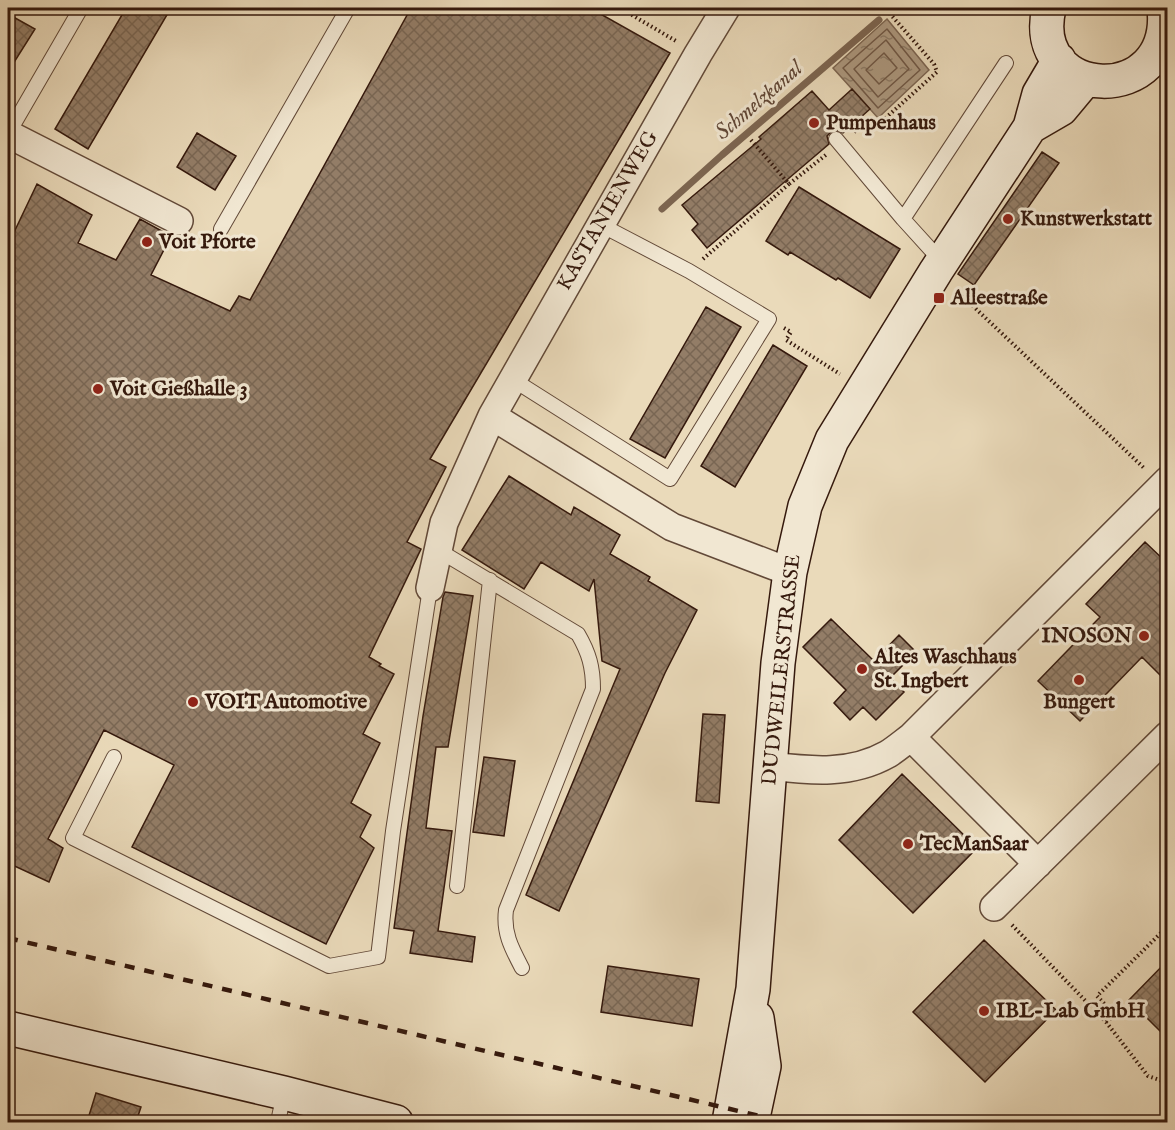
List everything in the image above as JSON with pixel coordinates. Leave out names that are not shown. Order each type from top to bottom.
[{"type":"main road","points":[[1049,8],[1046,17],[1051,47],[1059,60],[1076,75],[1086,79],[1101,82],[1122,80],[1142,71],[1163,40]]},
{"type":"main road","name":"DUDWEILERSTRASSE","points":[[729,1122],[753,989],[778,663],[790,572],[805,506],[832,440],[939,266],[1030,127],[1039,94],[1059,60]]},
{"type":"main road","name":"DUDWEILERSTRASSE","points":[[1030,127],[1060,109],[1086,79]]},
{"type":"main road","name":"DUDWEILERSTRASSE","points":[[752,1122],[764,1066],[753,989]]},
{"type":"main road","points":[[8,1028],[281,1108],[394,1122]]},
{"type":"street","name":"KASTANIENWEG","points":[[430,588],[444,523],[492,416],[726,8]]},
{"type":"street","points":[[8,134],[179,221]]},
{"type":"street","points":[[492,416],[672,526],[790,572]]},
{"type":"street","points":[[771,766],[814,771],[843,769],[887,754],[911,737],[1166,485]]},
{"type":"street","points":[[994,907],[1167,735]]},
{"type":"street","points":[[911,737],[1038,864]]},
{"type":"lane","points":[[8,134],[81,8]]},
{"type":"lane","points":[[221,229],[348,8]]},
{"type":"lane","points":[[903,219],[1006,63]]},
{"type":"lane","points":[[838,141],[939,266]]},
{"type":"lane","points":[[512,379],[670,478],[768,319],[689,271],[601,225]]},
{"type":"lane","points":[[438,550],[578,634],[588,652],[593,671],[593,689],[506,910],[504,924],[509,943],[522,968]]},
{"type":"lane","points":[[457,886],[490,580]]},
{"type":"lane","points":[[114,757],[73,838],[329,966],[378,957],[393,831],[430,588]]},
{"type":"path","points":[[620,8],[698,54]]},
{"type":"path","points":[[689,271],[838,141],[872,118],[879,124],[932,79],[937,72],[934,64],[885,8]]},
{"type":"path","points":[[750,140],[789,184]]},
{"type":"path","points":[[939,266],[1166,485]]},
{"type":"path","points":[[792,332],[786,340],[863,388]]},
{"type":"path","points":[[994,907],[1106,1022],[1148,1076],[1167,1083]]},
{"type":"path","points":[[1106,1022],[1115,1015],[1097,996],[1167,926]]},
{"type":"water","points":[[887,19],[929,70],[878,118],[833,68]]},
{"type":"building","points":[[126,8],[171,8],[88,149],[55,129]]},
{"type":"building","points":[[411,8],[590,8],[670,53],[430,459],[446,467],[407,542],[421,549],[369,657],[381,664],[379,666],[394,674],[363,734],[380,743],[351,803],[371,815],[360,837],[374,848],[326,944],[132,847],[174,765],[104,730],[48,839],[63,848],[49,882],[8,863],[8,245],[37,184],[92,215],[78,243],[116,260],[140,219],[171,236],[151,275],[230,311],[239,296],[250,300]]},
{"type":"building","points":[[8,14],[35,29],[8,72]]},
{"type":"building","points":[[852,89],[870,109],[843,133],[835,130],[830,133],[827,136],[829,144],[707,248],[692,230],[698,224],[682,205],[761,139],[759,137],[812,91],[829,110]]},
{"type":"building","points":[[197,133],[236,156],[215,190],[177,167]]},
{"type":"building","name":"Kunstwerkstatt","points":[[1042,152],[1059,163],[974,285],[958,274]]},
{"type":"building","points":[[799,187],[900,249],[870,298],[838,278],[836,280],[790,252],[788,255],[766,241]]},
{"type":"building","points":[[706,307],[741,327],[665,458],[630,439]]},
{"type":"building","points":[[773,345],[807,366],[735,487],[701,466]]},
{"type":"building","points":[[509,476],[571,515],[574,507],[620,535],[610,554],[650,577],[648,581],[697,610],[665,673],[559,911],[526,895],[620,669],[602,661],[594,579],[589,591],[541,562],[524,589],[462,550]]},
{"type":"building","points":[[1145,542],[1167,563],[1167,682],[1142,657],[1080,721],[1038,681],[1100,617],[1086,604]]},
{"type":"building","points":[[445,592],[473,596],[448,747],[436,747],[426,828],[452,831],[438,931],[475,937],[472,962],[410,953],[414,931],[394,928],[423,716]]},
{"type":"building","name":"Altes Waschhaus St. Ingbert","points":[[831,619],[874,661],[899,635],[916,652],[890,678],[904,692],[876,720],[863,707],[850,720],[834,703],[846,690],[803,647]]},
{"type":"building","points":[[703,714],[725,715],[719,803],[696,801]]},
{"type":"building","points":[[484,757],[515,761],[504,836],[473,832]]},
{"type":"building","points":[[902,774],[977,848],[913,913],[839,840]]},
{"type":"building","name":"IBL-Lab GmbH","points":[[984,940],[1056,1010],[985,1082],[913,1012]]},
{"type":"building","points":[[1167,961],[1167,1038],[1129,1000]]},
{"type":"building","points":[[608,966],[699,979],[692,1026],[601,1012]]},
{"type":"building","points":[[96,1093],[141,1107],[136,1122],[87,1122]]},
{"type":"waterway","name":"Schmelzkanal","points":[[662,209],[879,20]]},
{"type":"waterway","points":[[8,167],[11,160]]},
{"type":"railway","points":[[8,938],[785,1122]]},
{"type":"railway","points":[[1158,1122],[1168,1121]]},
{"type":"place","name":"Pumpenhaus","points":[[814,123]]},
{"type":"place","name":"Kunstwerkstatt","points":[[1008,219]]},
{"type":"place","name":"Voit Pforte","points":[[147,242]]},
{"type":"place","name":"Alleestraße","points":[[939,298]]},
{"type":"place","name":"Voit Gießhalle 3","points":[[98,389]]},
{"type":"place","name":"INOSON","points":[[1144,636]]},
{"type":"place","name":"Altes Waschhaus St. Ingbert","points":[[862,669]]},
{"type":"place","name":"Bungert","points":[[1079,680]]},
{"type":"place","name":"VOIT Automotive","points":[[193,702]]},
{"type":"place","name":"TecManSaar","points":[[908,844]]},
{"type":"place","name":"IBL-Lab GmbH","points":[[984,1011]]}]
